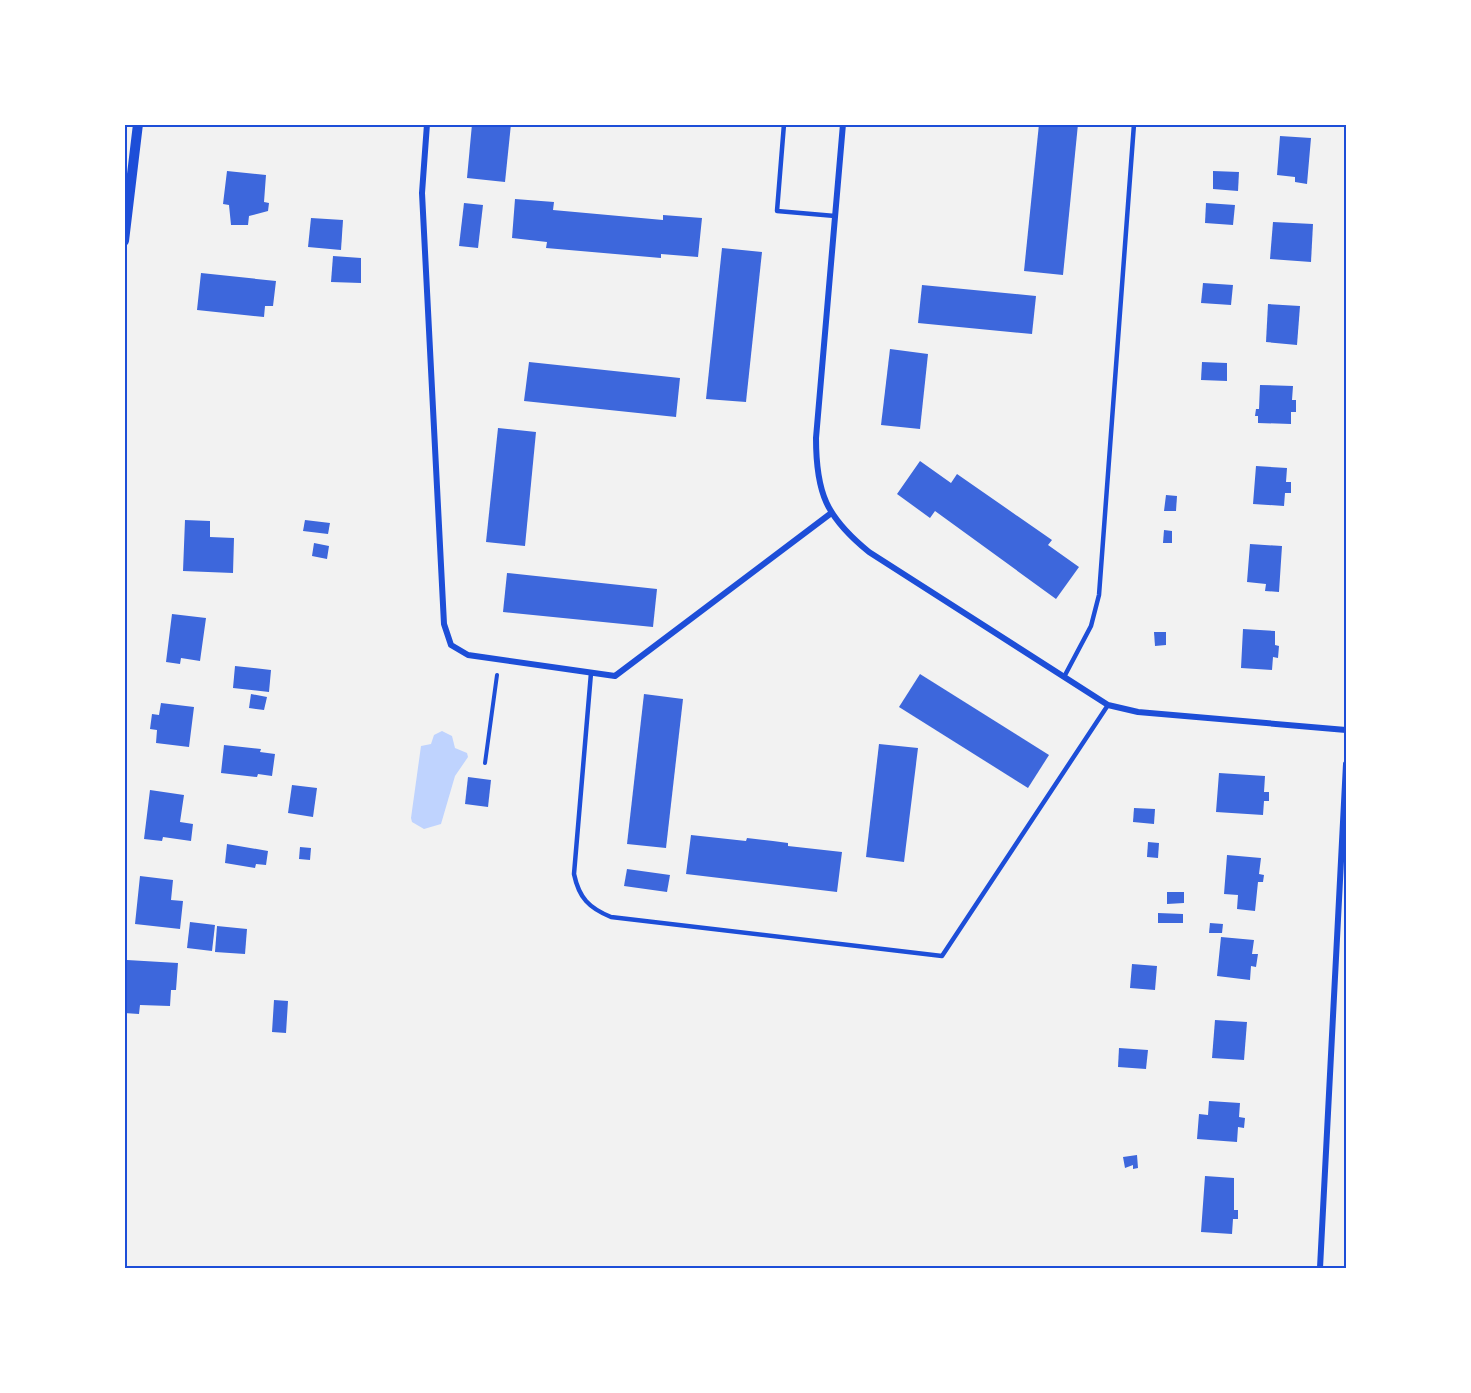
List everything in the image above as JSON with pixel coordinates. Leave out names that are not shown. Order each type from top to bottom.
[{"type":"street","points":[[124,241],[138,124]]},
{"type":"street","points":[[427,124],[422,194],[444,624],[446,637],[458,651],[499,660],[615,676],[830,514]]},
{"type":"street","points":[[843,124],[816,438],[817,474],[830,514],[869,552],[1108,705],[1138,712],[1347,730]]},
{"type":"street","points":[[1320,1269],[1347,764]]},
{"type":"lane","points":[[784,124],[777,211],[835,216]]},
{"type":"lane","points":[[1064,677],[1091,626],[1099,595],[1134,124]]},
{"type":"lane","points":[[591,673],[574,874],[578,891],[586,904],[611,917],[942,956],[1108,705]]},
{"type":"path","points":[[485,763],[499,660]]},
{"type":"water","points":[[442,731],[452,736],[455,748],[467,753],[468,757],[455,776],[441,824],[424,829],[412,822],[411,818],[421,746],[431,744],[434,735]]},
{"type":"building","points":[[472,124],[511,124],[505,182],[467,178]]},
{"type":"building","points":[[1039,124],[1078,124],[1063,275],[1024,271]]},
{"type":"building","points":[[1280,136],[1311,138],[1307,184],[1295,182],[1295,177],[1277,175]]},
{"type":"building","points":[[227,171],[266,175],[264,202],[269,203],[268,211],[249,216],[248,225],[231,225],[229,205],[223,204]]},
{"type":"building","points":[[1213,171],[1239,172],[1238,191],[1213,189]]},
{"type":"building","points":[[515,199],[554,202],[553,210],[663,220],[663,215],[702,218],[698,257],[661,254],[661,258],[546,248],[547,242],[512,238]]},
{"type":"building","points":[[464,203],[483,205],[478,248],[459,246]]},
{"type":"building","points":[[1206,203],[1235,205],[1233,225],[1205,223]]},
{"type":"building","points":[[311,218],[343,220],[341,250],[308,247]]},
{"type":"building","points":[[1273,222],[1313,224],[1311,262],[1270,259]]},
{"type":"building","points":[[722,248],[762,252],[746,402],[706,399]]},
{"type":"building","points":[[333,256],[361,258],[361,283],[331,282]]},
{"type":"building","points":[[201,273],[276,281],[273,306],[265,306],[264,317],[197,310]]},
{"type":"building","points":[[1203,283],[1233,285],[1231,305],[1201,303]]},
{"type":"building","points":[[922,285],[1036,296],[1032,334],[918,323]]},
{"type":"building","points":[[1268,304],[1300,306],[1297,345],[1266,342]]},
{"type":"building","points":[[890,349],[928,354],[920,429],[881,425]]},
{"type":"building","points":[[529,362],[680,378],[676,417],[524,401]]},
{"type":"building","points":[[1202,362],[1227,363],[1227,381],[1201,380]]},
{"type":"building","points":[[1260,385],[1293,386],[1292,400],[1296,400],[1296,412],[1291,412],[1291,424],[1258,423],[1258,416],[1255,416],[1256,409],[1259,409]]},
{"type":"building","points":[[498,428],[536,432],[525,546],[486,542]]},
{"type":"building","points":[[920,461],[951,483],[957,474],[1052,540],[1048,545],[1079,567],[1056,599],[935,511],[930,518],[897,494]]},
{"type":"building","points":[[1256,466],[1287,468],[1286,482],[1291,482],[1291,493],[1285,493],[1284,506],[1253,504]]},
{"type":"building","points":[[1166,495],[1177,496],[1176,511],[1164,511]]},
{"type":"building","points":[[185,520],[210,521],[210,537],[234,538],[233,573],[183,571]]},
{"type":"building","points":[[305,520],[330,523],[328,534],[303,531]]},
{"type":"building","points":[[1164,530],[1172,531],[1172,543],[1163,543]]},
{"type":"building","points":[[314,543],[329,546],[327,559],[312,556]]},
{"type":"building","points":[[1250,544],[1282,546],[1279,592],[1265,591],[1266,584],[1247,582]]},
{"type":"building","points":[[507,573],[657,589],[653,627],[503,612]]},
{"type":"building","points":[[172,614],[206,618],[200,661],[181,658],[180,664],[166,662]]},
{"type":"building","points":[[1243,629],[1275,631],[1275,645],[1279,646],[1278,658],[1273,657],[1272,670],[1241,668]]},
{"type":"building","points":[[1154,632],[1166,632],[1166,645],[1155,646]]},
{"type":"building","points":[[235,666],[271,670],[269,692],[233,688]]},
{"type":"building","points":[[920,674],[1049,755],[1028,788],[899,707]]},
{"type":"building","points":[[251,694],[267,697],[264,710],[249,708]]},
{"type":"building","points":[[644,694],[683,699],[666,848],[627,844]]},
{"type":"building","points":[[161,703],[194,707],[189,747],[156,743],[157,730],[150,729],[152,714],[159,715]]},
{"type":"building","points":[[879,744],[918,748],[904,862],[866,857]]},
{"type":"building","points":[[224,745],[261,749],[260,752],[275,754],[272,776],[258,774],[257,777],[221,773]]},
{"type":"building","points":[[1219,773],[1265,776],[1264,792],[1269,792],[1269,801],[1264,801],[1263,815],[1216,812]]},
{"type":"building","points":[[468,777],[491,780],[488,807],[465,804]]},
{"type":"building","points":[[292,785],[317,788],[313,817],[288,813]]},
{"type":"building","points":[[150,790],[184,795],[180,822],[193,824],[191,841],[163,837],[162,841],[144,839]]},
{"type":"building","points":[[1134,808],[1155,809],[1154,824],[1133,822]]},
{"type":"building","points":[[691,835],[746,841],[747,838],[788,843],[788,846],[842,852],[837,892],[686,874]]},
{"type":"building","points":[[1148,842],[1159,843],[1158,858],[1147,857]]},
{"type":"building","points":[[227,844],[268,851],[266,865],[256,864],[255,868],[225,863]]},
{"type":"building","points":[[300,847],[311,848],[310,860],[299,859]]},
{"type":"building","points":[[1227,855],[1261,858],[1259,874],[1264,875],[1263,882],[1258,882],[1255,911],[1237,909],[1238,895],[1224,894]]},
{"type":"building","points":[[627,869],[670,875],[667,892],[624,886]]},
{"type":"building","points":[[140,876],[173,880],[171,900],[183,901],[180,929],[135,924]]},
{"type":"building","points":[[1167,892],[1184,892],[1184,903],[1167,904]]},
{"type":"building","points":[[1158,913],[1183,914],[1183,923],[1158,923]]},
{"type":"building","points":[[190,922],[215,925],[212,951],[187,948]]},
{"type":"building","points":[[1210,923],[1223,924],[1222,933],[1209,933]]},
{"type":"building","points":[[217,926],[247,929],[245,954],[215,952]]},
{"type":"building","points":[[1221,937],[1254,940],[1252,954],[1258,954],[1256,967],[1251,966],[1250,980],[1217,976]]},
{"type":"building","points":[[127,960],[178,963],[176,990],[171,990],[170,1006],[140,1005],[139,1014],[124,1013]]},
{"type":"building","points":[[1132,964],[1157,966],[1155,990],[1130,988]]},
{"type":"building","points":[[274,1000],[288,1001],[286,1033],[272,1032]]},
{"type":"building","points":[[1215,1020],[1247,1022],[1244,1060],[1212,1058]]},
{"type":"building","points":[[1119,1048],[1148,1050],[1146,1069],[1118,1067]]},
{"type":"building","points":[[1209,1101],[1240,1103],[1239,1117],[1245,1118],[1244,1128],[1238,1127],[1237,1142],[1197,1139],[1199,1114],[1208,1115]]},
{"type":"building","points":[[1137,1155],[1138,1168],[1133,1169],[1133,1165],[1125,1168],[1123,1157]]},
{"type":"building","points":[[1205,1176],[1234,1178],[1234,1210],[1238,1210],[1238,1219],[1233,1219],[1232,1234],[1201,1232]]}]
